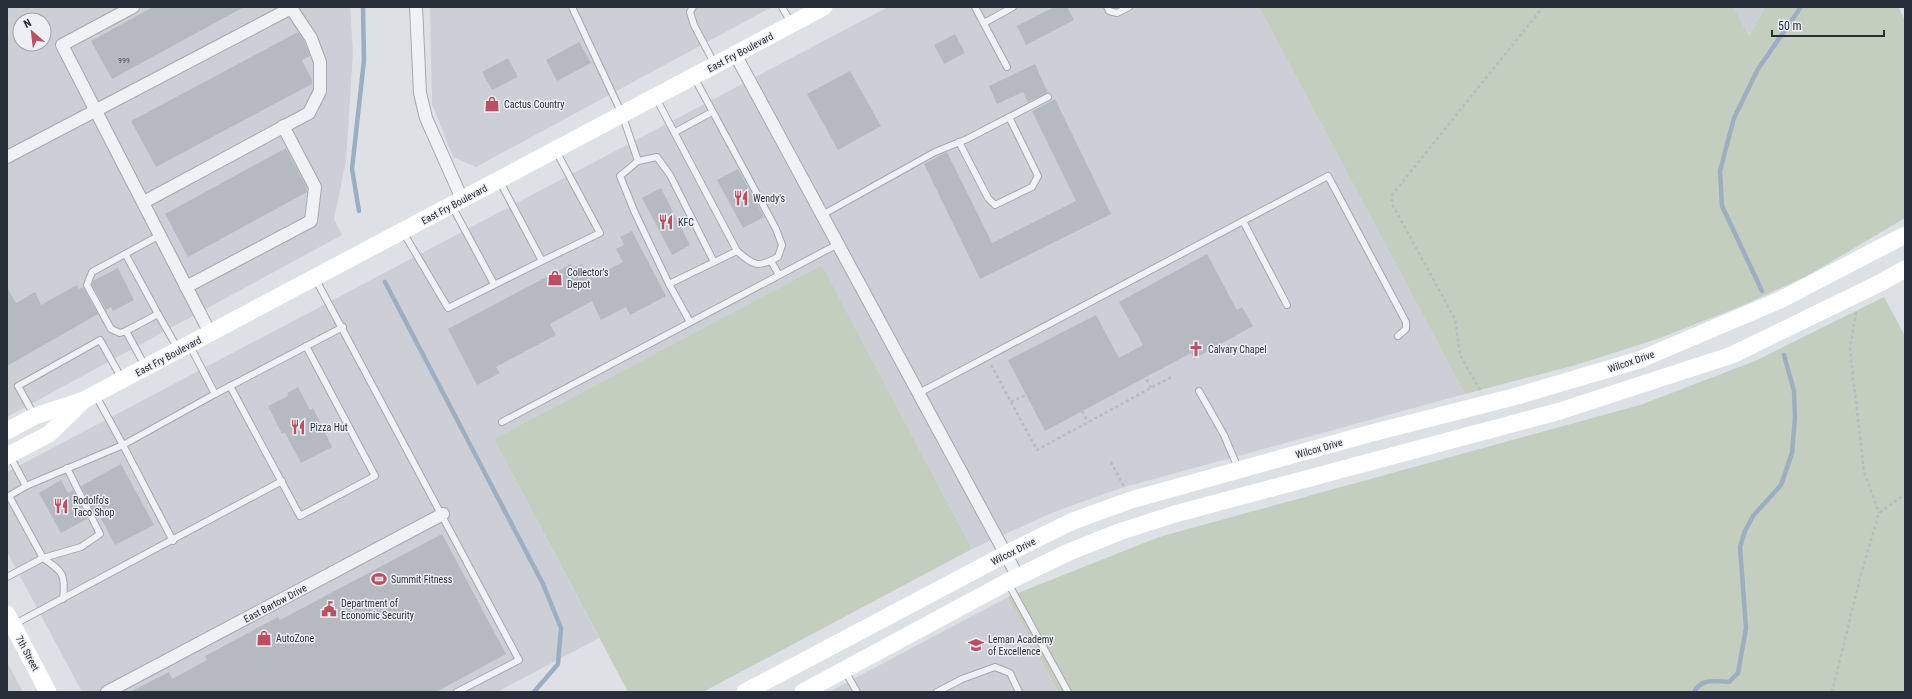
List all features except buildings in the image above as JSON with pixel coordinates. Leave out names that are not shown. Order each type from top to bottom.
[{"type":"street","points":[[133,7],[62,45],[210,333]]},
{"type":"street","points":[[7,157],[292,7],[311,38],[320,62],[320,90],[309,113],[144,202]]},
{"type":"street","points":[[416,7],[420,93],[426,118],[457,202]]},
{"type":"street","name":"East Fry Boulevard","points":[[7,430],[35,416],[89,397],[122,380],[824,7]]},
{"type":"street","points":[[735,54],[1006,554],[1012,579]]},
{"type":"street","points":[[186,287],[311,221],[315,187],[283,126]]},
{"type":"street","name":"Wilcox Drive","points":[[745,692],[1006,554],[1073,521],[1131,500],[1368,434],[1488,404],[1639,360],[1780,300],[1905,235]]},
{"type":"street","points":[[804,692],[1012,579],[1090,544],[1175,514],[1560,411],[1732,355],[1858,294],[1905,269]]},
{"type":"street","name":"East Fry Boulevard","points":[[8,456],[49,434],[89,397]]},
{"type":"street","name":"East Bartow Drive","points":[[107,692],[443,514]]},
{"type":"street","name":"7th Street","points":[[10,620],[48,692]]},
{"type":"lane","points":[[572,7],[622,114],[638,161]]},
{"type":"lane","points":[[693,7],[690,12],[694,25],[715,65]]},
{"type":"lane","points":[[782,7],[792,24]]},
{"type":"lane","points":[[975,7],[1007,67]]},
{"type":"lane","points":[[984,23],[1014,7]]},
{"type":"lane","points":[[1107,7],[1109,11],[1117,13],[1129,7]]},
{"type":"lane","points":[[656,96],[737,251],[749,262],[763,265],[771,261],[778,257],[782,245],[776,230],[693,76]]},
{"type":"lane","points":[[822,215],[903,169],[1048,97]]},
{"type":"lane","points":[[674,132],[712,112]]},
{"type":"lane","points":[[959,142],[988,198],[994,205],[1032,187],[1038,176],[1009,117]]},
{"type":"lane","points":[[402,231],[448,308],[600,233],[555,150]]},
{"type":"lane","points":[[690,322],[669,284],[635,213],[620,176],[638,161],[657,157],[670,175],[714,262]]},
{"type":"lane","points":[[919,393],[1328,176],[1406,322],[1406,329],[1398,336]]},
{"type":"lane","points":[[498,180],[542,261]]},
{"type":"lane","points":[[457,202],[494,284]]},
{"type":"lane","points":[[1243,221],[1287,306]]},
{"type":"lane","points":[[158,314],[120,333],[111,329],[87,285],[92,272],[160,236]]},
{"type":"lane","points":[[502,422],[838,244]]},
{"type":"lane","points":[[669,284],[737,251]]},
{"type":"lane","points":[[126,254],[158,314],[184,347],[215,394]]},
{"type":"lane","points":[[771,261],[779,275]]},
{"type":"lane","points":[[315,277],[443,514],[519,660],[457,692]]},
{"type":"lane","points":[[63,599],[66,581],[58,568],[43,558],[10,496],[26,486],[123,445],[215,394],[342,327]]},
{"type":"lane","points":[[126,331],[146,367]]},
{"type":"lane","points":[[35,416],[18,386],[100,340],[122,380]]},
{"type":"lane","points":[[230,386],[300,516],[375,476],[306,346]]},
{"type":"lane","points":[[1199,391],[1224,435],[1239,470]]},
{"type":"lane","points":[[89,397],[123,445],[173,541]]},
{"type":"lane","points":[[8,456],[26,486]]},
{"type":"lane","points":[[7,578],[43,558],[81,547],[100,534],[67,468]]},
{"type":"lane","points":[[10,620],[63,599],[282,481]]},
{"type":"lane","points":[[1012,579],[1068,692]]},
{"type":"lane","points":[[937,692],[962,679],[995,667],[1010,673],[1019,692]]},
{"type":"lane","points":[[844,670],[857,692]]},
{"type":"path","points":[[1488,404],[1460,355],[1455,319],[1392,204],[1392,195],[1543,7]]},
{"type":"path","points":[[1832,692],[1861,574],[1879,513],[1864,472],[1850,350],[1858,294]]},
{"type":"path","points":[[1133,353],[1151,388]]},
{"type":"path","points":[[987,357],[1037,450],[1173,376]]},
{"type":"path","points":[[1012,402],[1026,395]]},
{"type":"path","points":[[1082,411],[1088,422]]},
{"type":"path","points":[[1110,462],[1131,500]]},
{"type":"path","points":[[1879,513],[1905,494]]},
{"type":"shaded area","points":[[7,7],[350,7],[353,52],[346,161],[334,219],[342,235],[7,417]]},
{"type":"shaded area","points":[[430,7],[772,7],[476,167],[453,157],[432,104]]},
{"type":"shaded area","points":[[888,7],[1259,7],[1465,394],[1121,488],[1054,512],[972,549],[822,265],[494,439],[599,638],[497,692],[82,692],[7,552],[7,472]]},
{"type":"shaded area","points":[[1734,7],[1765,7],[1749,36]]},
{"type":"shaded area","name":"Leman Academy of Excellence","points":[[1008,597],[1058,692],[829,692]]},
{"type":"shaded area","points":[[7,662],[23,692],[7,692]]},
{"type":"green space","points":[[1259,7],[1734,7],[1749,36],[1765,7],[1898,7],[1905,20],[1905,218],[1807,276],[1739,307],[1660,338],[1576,365],[1465,394]]},
{"type":"green space","points":[[822,265],[972,549],[703,692],[628,692],[494,439]]},
{"type":"green space","points":[[1884,297],[1905,336],[1905,692],[1058,692],[1008,597],[1159,537],[1640,405],[1755,361]]},
{"type":"waterway","points":[[359,211],[352,169],[364,60],[363,7]]},
{"type":"waterway","points":[[1762,291],[1722,206],[1720,171],[1734,118],[1758,69],[1801,7]]},
{"type":"waterway","points":[[385,282],[543,584],[561,628],[558,664],[534,692]]},
{"type":"waterway","points":[[1694,692],[1701,684],[1705,682],[1729,682],[1738,673],[1746,628],[1740,547],[1745,531],[1753,516],[1781,485],[1792,453],[1795,418],[1794,391],[1784,355]]},
{"type":"place","name":"Cactus Country","points":[[492,104]]},
{"type":"place","name":"Wendy's","points":[[741,198]]},
{"type":"place","name":"KFC","points":[[666,222]]},
{"type":"place","name":"Collector's Depot","points":[[555,278]]},
{"type":"place","name":"Calvary Chapel","points":[[1196,349]]},
{"type":"place","name":"Pizza Hut","points":[[298,427]]},
{"type":"place","name":"Rodolfo's Taco Shop","points":[[61,506]]},
{"type":"place","name":"Summit Fitness","points":[[379,579]]},
{"type":"place","name":"Department of Economic Security","points":[[329,609]]},
{"type":"place","name":"AutoZone","points":[[264,638]]},
{"type":"place","name":"Leman Academy of Excellence","points":[[976,645]]}]
